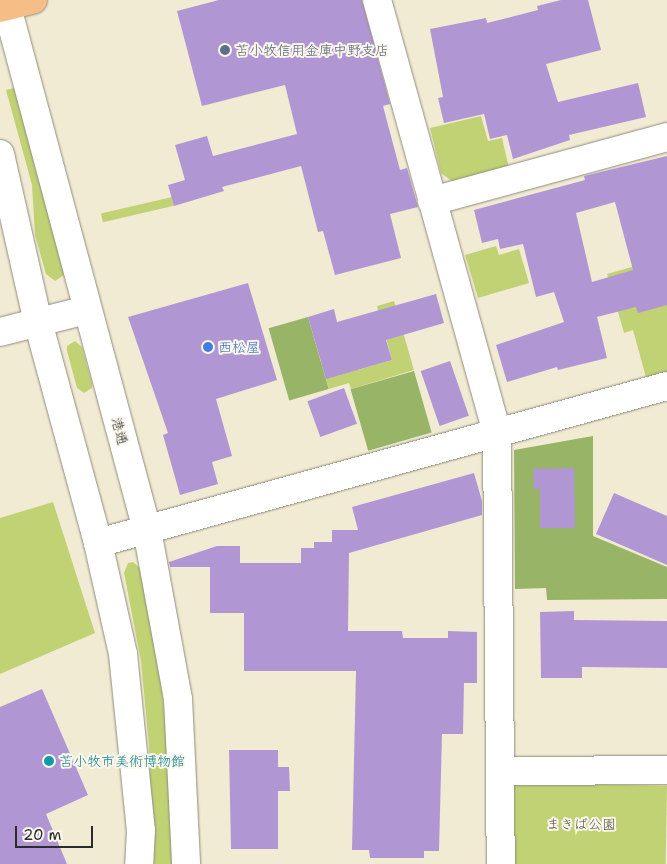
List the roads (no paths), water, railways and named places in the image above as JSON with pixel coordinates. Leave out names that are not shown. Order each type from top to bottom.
[{"type":"street","points":[[377,0],[497,433],[501,864]]},
{"type":"street","name":"港通","points":[[11,4],[86,310],[147,530],[178,699],[186,864]]},
{"type":"street","points":[[432,201],[667,136]]},
{"type":"street","points":[[0,154],[38,322],[98,543],[123,654],[140,830],[139,864]]},
{"type":"street","points":[[0,332],[86,310]]},
{"type":"street","points":[[98,543],[667,386]]},
{"type":"street","points":[[501,771],[667,770]]},
{"type":"place","name":"苫小牧信用金庫中野支店","points":[[225,50]]},
{"type":"place","name":"西松屋","points":[[208,347]]},
{"type":"place","name":"苫小牧市美術博物館","points":[[49,761]]},
{"type":"park label","name":"まきば公園","points":[[581,824]]}]
